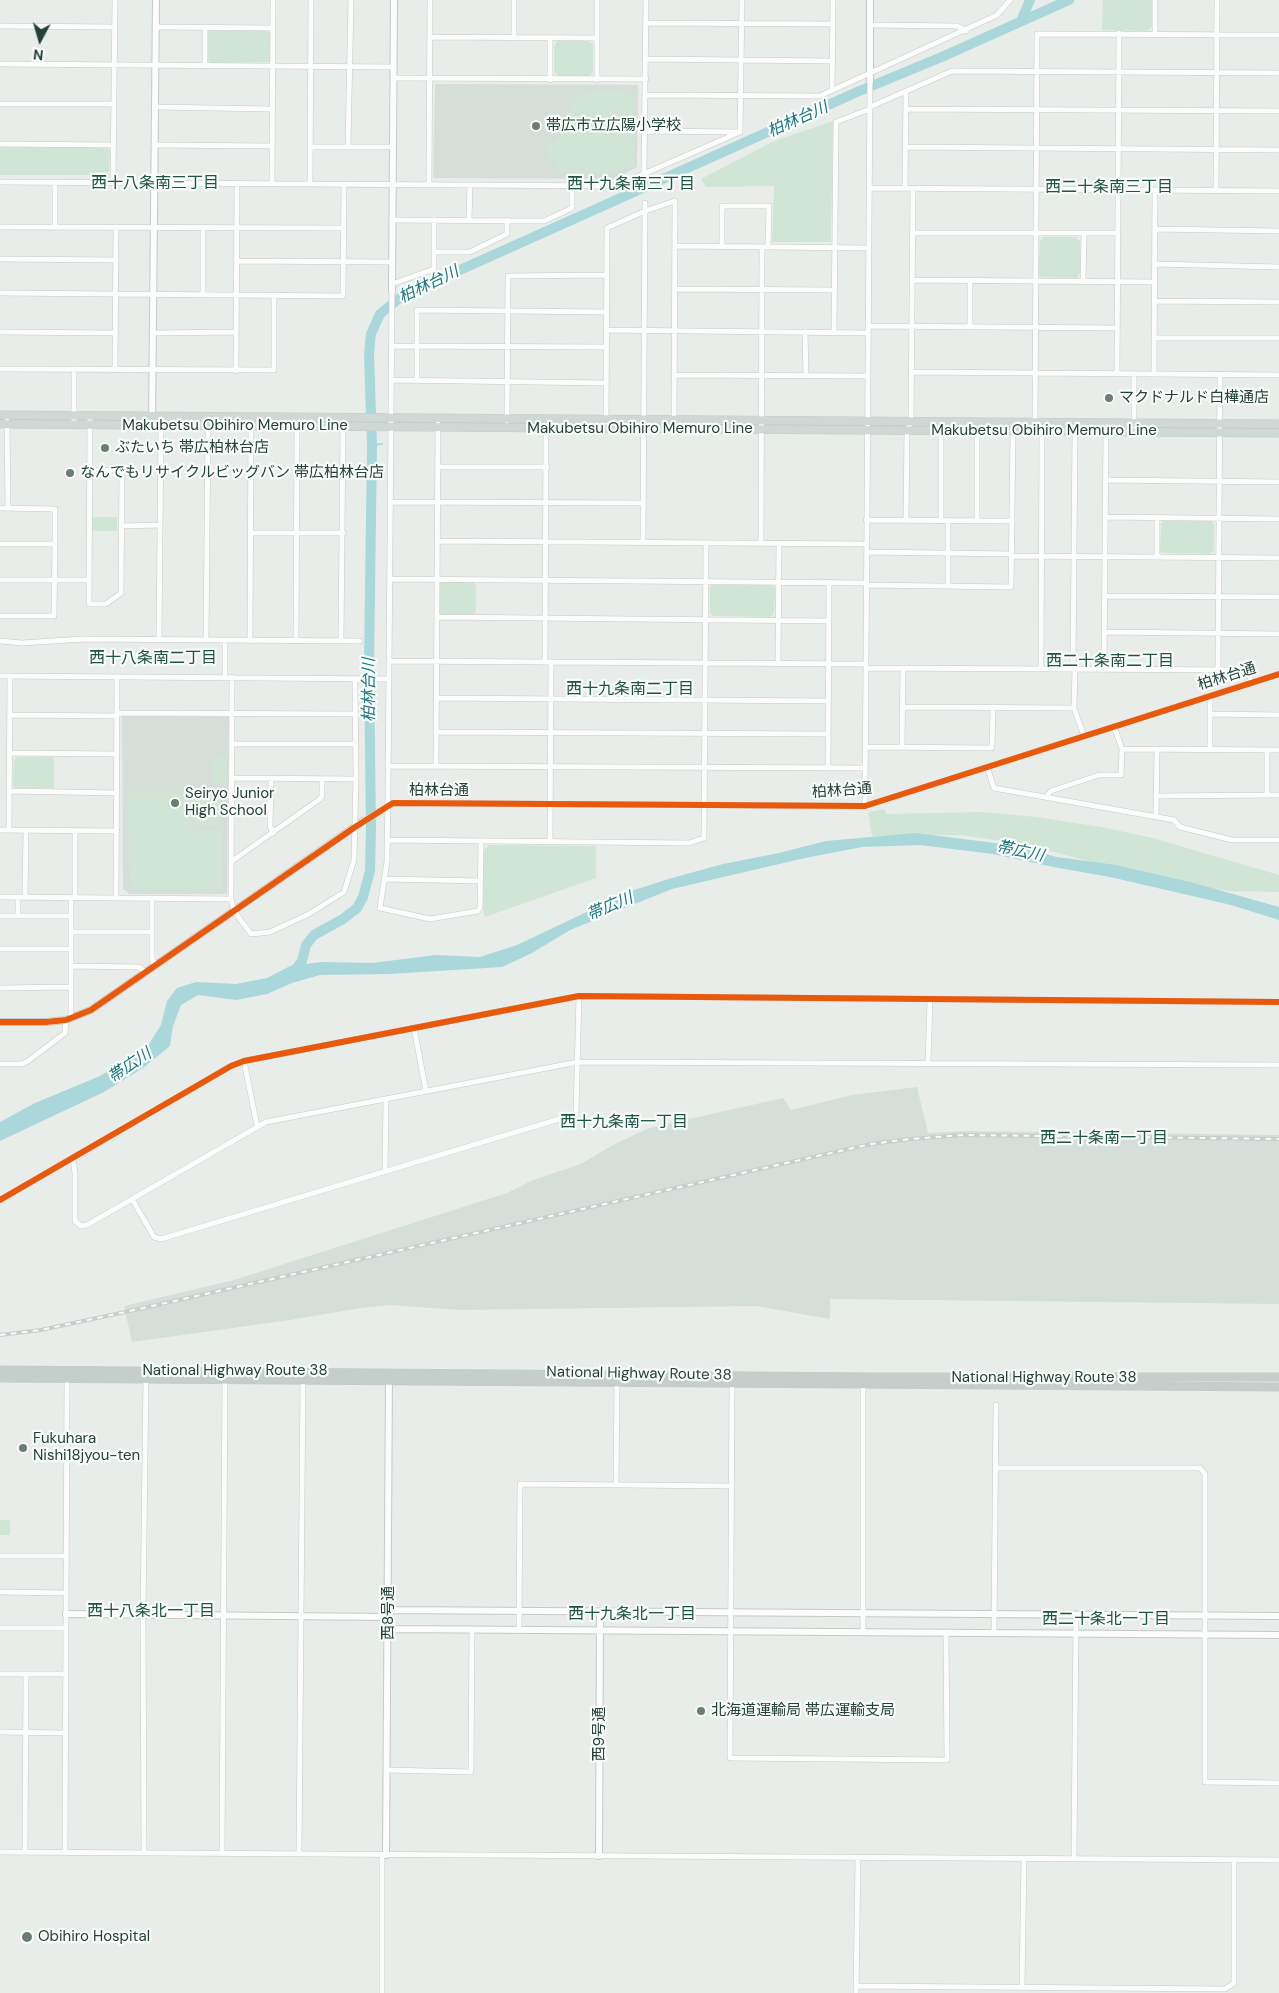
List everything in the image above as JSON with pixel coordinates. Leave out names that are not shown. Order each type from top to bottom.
[{"type":"highway","name":"National Highway Route 38","points":[[0,1370],[146,1371],[224,1376]]},
{"type":"highway","name":"National Highway Route 38","points":[[0,1378],[146,1380],[224,1376],[616,1374],[732,1379],[1279,1388]]},
{"type":"highway","name":"National Highway Route 38","points":[[389,1376],[617,1383],[732,1379]]},
{"type":"highway","name":"National Highway Route 38","points":[[863,1381],[1279,1378]]},
{"type":"main road","name":"Makubetsu Obihiro Memuro Line","points":[[4,415],[74,420]]},
{"type":"main road","name":"Makubetsu Obihiro Memuro Line","points":[[4,424],[74,420],[208,422],[297,418],[366,418],[438,427],[508,428],[546,428],[606,424],[763,425],[867,421],[941,422],[1075,432],[1106,428]]},
{"type":"main road","name":"Makubetsu Obihiro Memuro Line","points":[[251,421],[296,426],[343,427],[366,427],[387,422],[438,418],[546,419],[606,424]]},
{"type":"main road","name":"Makubetsu Obihiro Memuro Line","points":[[155,422],[208,422]]},
{"type":"main road","name":"Makubetsu Obihiro Memuro Line","points":[[763,425],[867,430],[1013,431],[1106,428],[1220,428],[1279,424]]},
{"type":"main road","name":"Makubetsu Obihiro Memuro Line","points":[[1220,428],[1279,433]]},
{"type":"street","points":[[113,183],[115,0]]},
{"type":"street","points":[[156,0],[153,370],[160,525],[159,639]]},
{"type":"street","points":[[272,184],[273,0]]},
{"type":"street","points":[[310,184],[311,0]]},
{"type":"street","points":[[348,146],[351,0]]},
{"type":"street","points":[[394,0],[392,326],[391,380],[387,422],[390,502],[388,805],[385,879],[380,908],[430,919],[478,911],[480,907],[481,842]]},
{"type":"street","points":[[429,184],[430,0]]},
{"type":"street","points":[[514,0],[514,38]]},
{"type":"street","points":[[597,0],[597,80]]},
{"type":"street","points":[[644,173],[646,131],[646,0]]},
{"type":"street","points":[[740,132],[742,0]]},
{"type":"street","points":[[832,90],[833,0]]},
{"type":"street","points":[[865,806],[870,0]]},
{"type":"street","points":[[646,95],[820,96],[966,31],[997,15],[1010,0]]},
{"type":"street","points":[[1155,0],[1155,34]]},
{"type":"street","points":[[1216,190],[1217,0]]},
{"type":"street","points":[[646,23],[833,24]]},
{"type":"street","points":[[870,25],[957,26],[966,31]]},
{"type":"street","points":[[0,26],[115,27]]},
{"type":"street","points":[[156,28],[273,28]]},
{"type":"street","points":[[205,28],[205,65]]},
{"type":"street","points":[[1116,374],[1119,33]]},
{"type":"street","points":[[1041,669],[1041,557],[1035,373],[1037,34],[1279,35]]},
{"type":"street","points":[[430,37],[597,38]]},
{"type":"street","points":[[550,38],[550,80]]},
{"type":"street","points":[[646,59],[833,61]]},
{"type":"street","points":[[0,64],[394,67]]},
{"type":"street","points":[[834,332],[836,122],[952,71],[1279,73]]},
{"type":"street","points":[[394,78],[646,79]]},
{"type":"street","points":[[906,91],[906,188]]},
{"type":"street","points":[[0,104],[114,104]]},
{"type":"street","points":[[155,107],[272,108]]},
{"type":"street","points":[[907,109],[1279,111]]},
{"type":"street","points":[[646,131],[740,132]]},
{"type":"street","points":[[0,182],[616,186],[740,132]]},
{"type":"street","points":[[0,144],[114,145]]},
{"type":"street","points":[[154,145],[272,146]]},
{"type":"street","points":[[310,147],[393,147]]},
{"type":"street","points":[[906,147],[1279,150]]},
{"type":"street","points":[[55,182],[55,226]]},
{"type":"street","points":[[236,371],[237,184]]},
{"type":"street","points":[[0,294],[116,293],[344,296],[344,184]]},
{"type":"street","points":[[469,220],[470,185]]},
{"type":"street","points":[[392,220],[544,221],[572,208],[572,186]]},
{"type":"street","points":[[869,188],[1279,191]]},
{"type":"street","points":[[906,520],[906,430],[911,422],[913,188]]},
{"type":"street","points":[[1154,374],[1156,190]]},
{"type":"street","points":[[606,424],[607,228],[644,211],[675,201],[674,425]]},
{"type":"street","points":[[643,542],[645,203]]},
{"type":"street","points":[[722,246],[722,206],[769,206],[762,290],[763,425],[761,542]]},
{"type":"street","points":[[392,288],[434,269],[434,220]]},
{"type":"street","points":[[434,252],[470,252],[507,234],[507,220]]},
{"type":"street","points":[[0,227],[344,228]]},
{"type":"street","points":[[115,370],[116,227]]},
{"type":"street","points":[[203,228],[203,294]]},
{"type":"street","points":[[1155,229],[1279,231]]},
{"type":"street","points":[[913,233],[1117,234]]},
{"type":"street","points":[[1083,281],[1084,233]]},
{"type":"street","points":[[676,246],[868,248]]},
{"type":"street","points":[[0,259],[116,260]]},
{"type":"street","points":[[237,261],[392,262]]},
{"type":"street","points":[[1155,264],[1279,267]]},
{"type":"street","points":[[508,428],[508,276],[607,275]]},
{"type":"street","points":[[912,280],[1154,282]]},
{"type":"street","points":[[970,280],[970,326]]},
{"type":"street","points":[[675,289],[834,290]]},
{"type":"street","points":[[0,369],[274,370],[274,295]]},
{"type":"street","points":[[1154,301],[1279,302]]},
{"type":"street","points":[[417,381],[416,310],[607,312]]},
{"type":"street","points":[[868,326],[1117,328]]},
{"type":"street","points":[[606,330],[868,333]]},
{"type":"street","points":[[0,332],[116,333]]},
{"type":"street","points":[[154,332],[236,332]]},
{"type":"street","points":[[806,332],[806,375]]},
{"type":"street","points":[[1154,338],[1279,338]]},
{"type":"street","points":[[391,346],[606,347]]},
{"type":"street","points":[[74,369],[74,420]]},
{"type":"street","points":[[912,372],[1279,375]]},
{"type":"street","points":[[1134,374],[1134,428]]},
{"type":"street","points":[[1218,670],[1220,374]]},
{"type":"street","points":[[675,375],[868,376]]},
{"type":"street","points":[[391,380],[606,383]]},
{"type":"street","points":[[4,415],[8,508]]},
{"type":"street","points":[[296,641],[297,418]]},
{"type":"street","points":[[436,766],[438,418]]},
{"type":"street","points":[[546,419],[546,619],[551,699],[550,842]]},
{"type":"street","points":[[90,420],[89,604],[106,604],[121,593],[122,470]]},
{"type":"street","points":[[250,641],[251,421]]},
{"type":"street","points":[[206,640],[208,422]]},
{"type":"street","points":[[941,422],[941,520]]},
{"type":"street","points":[[341,640],[343,427]]},
{"type":"street","points":[[1104,669],[1106,428]]},
{"type":"street","points":[[977,431],[977,521]]},
{"type":"street","points":[[390,579],[779,581],[1012,587],[1013,431]]},
{"type":"street","points":[[1075,432],[1074,708],[1084,736]]},
{"type":"street","points":[[438,467],[546,467]]},
{"type":"street","points":[[0,470],[7,471]]},
{"type":"street","points":[[90,470],[134,470]]},
{"type":"street","points":[[1106,480],[1279,482]]},
{"type":"street","points":[[390,502],[643,503]]},
{"type":"street","points":[[0,508],[55,509],[54,616],[0,616]]},
{"type":"street","points":[[1106,517],[1279,519]]},
{"type":"street","points":[[1157,518],[1157,557]]},
{"type":"street","points":[[866,520],[1012,521]]},
{"type":"street","points":[[948,520],[948,586]]},
{"type":"street","points":[[121,526],[160,525]]},
{"type":"street","points":[[251,533],[342,533]]},
{"type":"street","points":[[437,541],[867,544]]},
{"type":"street","points":[[387,840],[689,843],[704,838],[706,543]]},
{"type":"street","points":[[778,663],[779,543]]},
{"type":"street","points":[[0,544],[55,544]]},
{"type":"street","points":[[867,552],[1041,557],[1279,558]]},
{"type":"street","points":[[0,580],[89,580]]},
{"type":"street","points":[[828,768],[829,582]]},
{"type":"street","points":[[1105,596],[1279,597]]},
{"type":"street","points":[[437,618],[829,621]]},
{"type":"street","points":[[1105,632],[1279,634]]},
{"type":"street","points":[[0,641],[22,643],[83,639],[360,641]]},
{"type":"street","points":[[225,640],[225,677]]},
{"type":"street","points":[[390,661],[778,663],[903,668],[1244,670],[1249,674],[1252,682]]},
{"type":"street","points":[[902,747],[903,668]]},
{"type":"street","name":"柏林台通","points":[[388,805],[393,803],[865,806],[1279,674]]},
{"type":"street","points":[[0,676],[389,679]]},
{"type":"street","points":[[9,830],[10,676]]},
{"type":"street","points":[[116,898],[117,676]]},
{"type":"street","points":[[232,678],[231,899],[234,911],[251,934],[270,932],[309,914],[344,892],[354,860],[356,779],[355,679]]},
{"type":"street","points":[[1210,696],[1210,750]]},
{"type":"street","points":[[436,698],[828,701]]},
{"type":"street","points":[[902,707],[1074,708]]},
{"type":"street","points":[[865,747],[992,748],[993,708]]},
{"type":"street","points":[[10,715],[356,714]]},
{"type":"street","points":[[1210,714],[1279,715]]},
{"type":"street","points":[[1046,797],[1051,791],[1099,775],[1121,775],[1122,749],[1114,726]]},
{"type":"street","points":[[436,732],[828,734]]},
{"type":"street","points":[[232,744],[356,744]]},
{"type":"street","points":[[1122,749],[1279,750]]},
{"type":"street","points":[[1156,817],[1157,749]]},
{"type":"street","points":[[1267,750],[1267,795]]},
{"type":"street","points":[[10,753],[117,754]]},
{"type":"street","points":[[388,766],[865,768]]},
{"type":"street","points":[[987,767],[994,788],[1174,820],[1180,827],[1232,840],[1279,840]]},
{"type":"street","points":[[232,778],[356,779]]},
{"type":"street","points":[[271,778],[270,826],[273,833]]},
{"type":"street","points":[[232,861],[320,799],[322,796],[322,779]]},
{"type":"street","points":[[10,791],[117,792]]},
{"type":"street","points":[[1157,796],[1279,795]]},
{"type":"street","points":[[0,1022],[46,1022],[68,1019],[91,1010],[388,805]]},
{"type":"street","points":[[0,830],[116,831]]},
{"type":"street","points":[[25,897],[26,830]]},
{"type":"street","points":[[0,1064],[22,1064],[65,1033],[70,987],[70,932],[75,830]]},
{"type":"street","points":[[385,879],[481,880]]},
{"type":"street","points":[[0,897],[231,899]]},
{"type":"street","points":[[18,897],[18,916]]},
{"type":"street","points":[[152,898],[152,958],[155,966]]},
{"type":"street","points":[[0,916],[71,916]]},
{"type":"street","points":[[70,932],[152,932]]},
{"type":"street","points":[[0,949],[70,949]]},
{"type":"street","points":[[70,966],[139,967],[146,973]]},
{"type":"street","points":[[0,988],[70,987]]},
{"type":"street","points":[[132,1199],[154,1237],[161,1239],[576,1114],[578,996]]},
{"type":"street","points":[[0,1200],[232,1066],[244,1062],[578,996],[1279,1002]]},
{"type":"street","points":[[928,1063],[930,1000]]},
{"type":"street","points":[[414,1028],[426,1091]]},
{"type":"street","points":[[244,1062],[257,1126]]},
{"type":"street","points":[[73,1159],[75,1173],[75,1221],[77,1224],[87,1225],[266,1122],[578,1062],[1279,1065]]},
{"type":"street","points":[[385,1171],[386,1099]]},
{"type":"street","points":[[65,1852],[67,1370]]},
{"type":"street","points":[[144,1853],[143,1615],[146,1371]]},
{"type":"street","points":[[616,1374],[616,1485]]},
{"type":"street","points":[[222,1854],[224,1376]]},
{"type":"street","points":[[299,1854],[303,1376]]},
{"type":"street","name":"西8号通","points":[[384,1855],[389,1629],[389,1376]]},
{"type":"street","points":[[732,1379],[730,1758],[947,1760],[946,1634]]},
{"type":"street","points":[[863,1381],[864,1632]]},
{"type":"street","points":[[994,1633],[996,1405]]},
{"type":"street","points":[[996,1468],[1200,1468],[1205,1474],[1205,1782],[1279,1783]]},
{"type":"street","points":[[519,1630],[520,1484],[731,1486]]},
{"type":"street","points":[[0,1556],[66,1556]]},
{"type":"street","points":[[0,1592],[66,1593]]},
{"type":"street","points":[[66,1614],[301,1617],[519,1611],[1279,1616]]},
{"type":"street","name":"西9号通","points":[[599,1856],[600,1612]]},
{"type":"street","points":[[1074,1860],[1076,1615]]},
{"type":"street","points":[[0,1628],[65,1628]]},
{"type":"street","points":[[389,1629],[1279,1635]]},
{"type":"street","points":[[387,1770],[471,1772],[472,1629]]},
{"type":"street","points":[[0,1674],[65,1674]]},
{"type":"street","points":[[25,1852],[26,1674]]},
{"type":"street","points":[[0,1732],[65,1733]]},
{"type":"street","points":[[0,1852],[1279,1860]]},
{"type":"street","points":[[382,1993],[384,1855]]},
{"type":"street","points":[[856,1993],[858,1858]]},
{"type":"street","points":[[1022,1987],[1024,1859]]},
{"type":"street","points":[[856,1986],[1022,1987],[1105,1990],[1225,1989],[1231,1987],[1234,1983],[1234,1860]]},
{"type":"shaded area","name":"帯広市立広陽小学校","points":[[435,84],[638,85],[637,167],[615,179],[433,178]]},
{"type":"shaded area","name":"Seiryo Junior High School","points":[[122,716],[229,717],[227,894],[130,894],[123,889]]},
{"type":"shaded area","points":[[917,1087],[928,1133],[967,1131],[1279,1135],[1279,1304],[830,1299],[830,1319],[756,1306],[459,1310],[390,1305],[132,1342],[124,1306],[234,1280],[507,1193],[533,1180],[581,1164],[613,1145],[649,1128],[783,1098],[791,1110],[852,1095]]},
{"type":"green space","points":[[1103,0],[1152,0],[1152,27],[1147,31],[1102,30]]},
{"type":"green space","points":[[265,30],[271,33],[270,61],[211,63],[207,60],[207,33],[209,31]]},
{"type":"green space","points":[[557,41],[588,41],[593,44],[593,72],[589,76],[559,76],[554,72],[554,46]]},
{"type":"green space","points":[[622,90],[633,97],[634,164],[615,173],[563,173],[543,151],[568,127],[568,111],[585,91]]},
{"type":"green space","points":[[833,121],[831,242],[772,242],[774,186],[706,187],[701,179],[772,142]]},
{"type":"green space","points":[[0,146],[105,146],[110,150],[109,171],[106,175],[0,175]]},
{"type":"green space","points":[[1043,237],[1075,237],[1080,241],[1080,273],[1077,278],[1041,277],[1038,274],[1040,242]]},
{"type":"green space","points":[[92,517],[117,517],[117,531],[92,531]]},
{"type":"green space","points":[[1210,520],[1214,524],[1214,551],[1210,554],[1160,552],[1161,523],[1164,521]]},
{"type":"green space","points":[[441,582],[473,582],[476,586],[476,612],[473,616],[443,616],[439,613],[439,585]]},
{"type":"green space","points":[[713,585],[772,585],[775,589],[774,613],[771,617],[713,616],[710,613],[710,587]]},
{"type":"green space","points":[[17,757],[54,757],[54,788],[16,788],[13,785],[14,760]]},
{"type":"green space","points":[[212,758],[226,758],[226,785],[212,784]]},
{"type":"green space","points":[[128,791],[190,791],[190,829],[222,829],[222,889],[138,889],[130,880]]},
{"type":"green space","points":[[193,793],[220,793],[220,825],[193,825]]},
{"type":"green space","points":[[884,809],[887,814],[983,812],[1036,817],[1101,827],[1153,838],[1279,875],[1279,892],[1228,891],[1192,886],[1129,872],[1024,844],[960,835],[872,836],[868,812]]},
{"type":"green space","points":[[489,845],[596,846],[596,878],[485,917],[483,911],[484,850]]},
{"type":"green space","points":[[0,1520],[10,1520],[10,1535],[0,1535]]},
{"type":"water","name":"帯広川","points":[[915,833],[1011,845],[1057,857],[1116,865],[1194,883],[1279,907],[1279,920],[1231,905],[1110,877],[993,854],[920,845],[862,847],[805,858],[672,889],[570,930],[532,953],[502,967],[389,974],[320,975],[292,983],[267,994],[236,1000],[198,995],[181,1005],[173,1026],[170,1046],[143,1068],[104,1092],[0,1141],[0,1122],[35,1103],[100,1076],[146,1049],[161,1025],[167,1001],[177,988],[196,982],[236,984],[267,978],[290,966],[322,962],[372,963],[436,955],[480,957],[517,945],[631,891],[672,878],[723,864],[826,841]]},
{"type":"waterway","points":[[1021,21],[1030,0]]},
{"type":"waterway","name":"柏林台川","points":[[290,974],[302,961],[306,945],[314,935],[343,919],[357,908],[363,897],[370,871],[369,666],[372,445],[369,353],[371,334],[380,314],[402,296],[857,92],[944,56],[1069,0]]},
{"type":"waterway","points":[[372,445],[382,444]]},
{"type":"railway","points":[[0,1335],[41,1330],[139,1309],[871,1144],[964,1135],[1279,1139]]},
{"type":"cycle path","points":[[0,1022],[66,1020],[91,1010],[355,827],[393,803],[865,806],[1279,674]]},
{"type":"cycle path","points":[[0,1200],[231,1066],[244,1061],[579,996],[1279,1002]]},
{"type":"place","name":"帯広市立広陽小学校","points":[[536,126]]},
{"type":"place","name":"マクドナルド白樺通店","points":[[1109,398]]},
{"type":"place","name":"ぶたいち 帯広柏林台店","points":[[105,448]]},
{"type":"place","name":"なんでもリサイクルビッグバン 帯広柏林台店","points":[[70,473]]},
{"type":"place","name":"Seiryo Junior High School","points":[[175,803]]},
{"type":"place","name":"Fukuhara Nishi18jyou-ten","points":[[23,1448]]},
{"type":"place","name":"北海道運輸局 帯広運輸支局","points":[[701,1711]]},
{"type":"place","name":"Obihiro Hospital","points":[[27,1937]]},
{"type":"district","name":"西十八条南三丁目","points":[[155,184]]},
{"type":"district","name":"西十九条南三丁目","points":[[631,185]]},
{"type":"district","name":"西二十条南三丁目","points":[[1109,188]]},
{"type":"district","name":"西十八条南二丁目","points":[[153,659]]},
{"type":"district","name":"西二十条南二丁目","points":[[1110,662]]},
{"type":"district","name":"西十九条南二丁目","points":[[630,690]]},
{"type":"district","name":"西十九条南一丁目","points":[[624,1123]]},
{"type":"district","name":"西二十条南一丁目","points":[[1104,1139]]},
{"type":"district","name":"西十八条北一丁目","points":[[151,1612]]},
{"type":"district","name":"西十九条北一丁目","points":[[632,1615]]},
{"type":"district","name":"西二十条北一丁目","points":[[1106,1620]]}]
